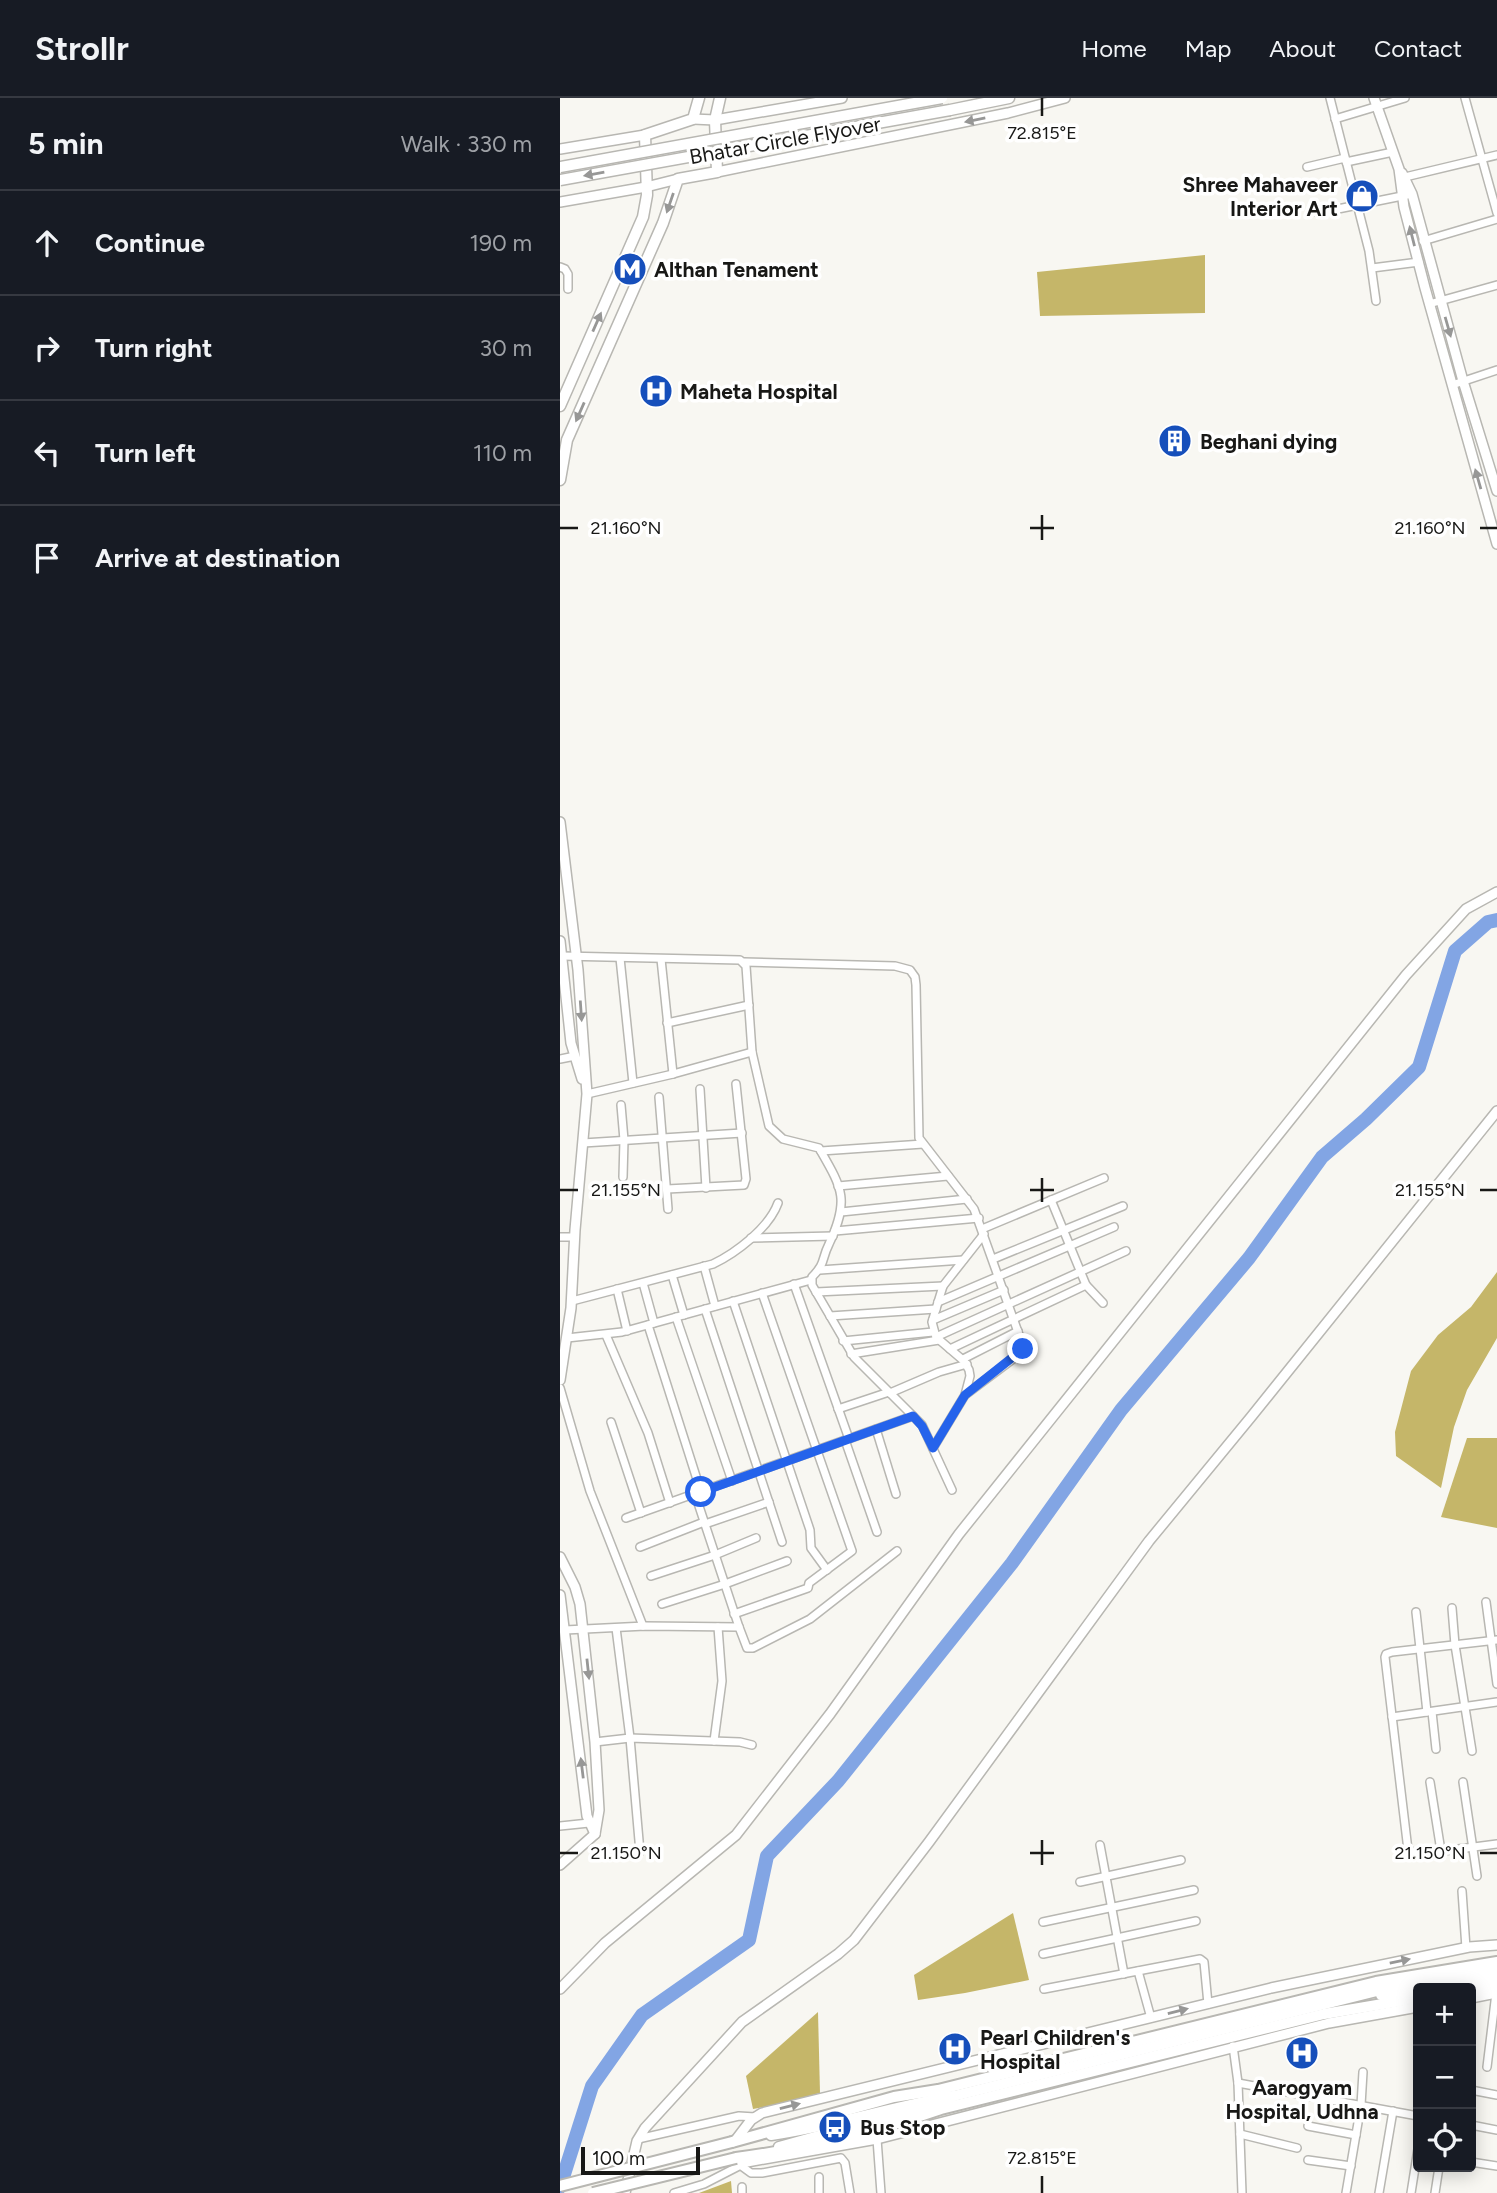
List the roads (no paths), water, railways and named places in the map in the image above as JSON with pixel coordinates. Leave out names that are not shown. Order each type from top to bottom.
[{"type":"main road","points":[[560,407],[643,217],[646,202],[645,135],[693,119],[699,98]]},
{"type":"main road","points":[[560,480],[567,440],[663,223],[678,178],[717,172],[715,120],[720,98]]},
{"type":"main road","name":"Bhatar Circle Flyover","points":[[560,167],[942,98]]},
{"type":"main road","name":"Bhatar Circle Flyover","points":[[560,180],[1009,98]]},
{"type":"main road","points":[[560,2186],[894,2097],[938,2090],[1376,1982],[1497,1962]]},
{"type":"main road","points":[[734,2141],[802,2130],[954,2096],[1401,1985],[1497,1970]]},
{"type":"main road","points":[[1470,1983],[1497,1979]]},
{"type":"main road","points":[[1476,1990],[1496,1991]]},
{"type":"main road","points":[[1354,1997],[1413,1991]]},
{"type":"main road","points":[[593,2193],[809,2146],[907,2121],[940,2109],[1324,2014],[1413,1999]]},
{"type":"main road","points":[[740,2161],[954,2096]]},
{"type":"main road","points":[[734,2141],[740,2161]]},
{"type":"street","points":[[693,119],[715,120],[842,98]]},
{"type":"street","points":[[717,172],[1008,113],[1065,98]]},
{"type":"street","points":[[1330,98],[1369,251],[1376,301]]},
{"type":"street","points":[[1335,119],[1375,103],[1405,98]]},
{"type":"street","points":[[1465,98],[1497,213]]},
{"type":"street","points":[[1375,103],[1402,173],[1429,304],[1497,544]]},
{"type":"street","points":[[560,149],[645,135]]},
{"type":"street","points":[[1307,167],[1393,152]]},
{"type":"street","points":[[1402,173],[1497,155]]},
{"type":"street","points":[[560,202],[646,187],[678,178]]},
{"type":"street","points":[[1318,213],[1407,195]]},
{"type":"street","points":[[1407,195],[1497,491]]},
{"type":"street","points":[[1423,241],[1497,219]]},
{"type":"street","points":[[1372,268],[1419,262]]},
{"type":"street","points":[[560,267],[568,274],[568,289]]},
{"type":"street","points":[[1429,304],[1497,285]]},
{"type":"street","points":[[1452,385],[1497,369]]},
{"type":"street","points":[[560,822],[577,956],[587,1094],[572,1301],[560,1380]]},
{"type":"street","points":[[560,1989],[605,1943],[736,1835],[830,1714],[958,1534],[1399,985],[1466,909],[1497,892]]},
{"type":"street","points":[[560,941],[571,1043],[587,1094]]},
{"type":"street","points":[[562,956],[895,966],[910,970],[916,985],[919,1138],[979,1218],[1023,1346],[1023,1352],[965,1395]]},
{"type":"street","points":[[620,958],[633,1083]]},
{"type":"street","points":[[661,959],[673,1074]]},
{"type":"street","points":[[567,1338],[627,1331],[811,1280],[822,1267],[841,1212],[835,1173],[819,1148],[783,1139],[769,1126],[752,1052],[744,962]]},
{"type":"street","points":[[562,970],[578,970]]},
{"type":"street","points":[[667,1023],[749,1006]]},
{"type":"street","points":[[587,1094],[752,1052]]},
{"type":"street","points":[[560,1059],[575,1056]]},
{"type":"street","points":[[667,1189],[744,1185],[746,1179],[736,1084]]},
{"type":"street","points":[[700,1089],[706,1188]]},
{"type":"street","points":[[659,1097],[668,1209]]},
{"type":"street","points":[[621,1105],[624,1177]]},
{"type":"street","points":[[625,2193],[638,2139],[645,2128],[742,2022],[838,1954],[853,1940],[929,1842],[1149,1541],[1497,1111]]},
{"type":"street","points":[[583,1143],[742,1133]]},
{"type":"street","points":[[821,1152],[923,1144]]},
{"type":"street","points":[[838,1186],[948,1176]]},
{"type":"street","points":[[933,1448],[965,1395],[970,1376],[965,1362],[936,1336],[933,1320],[943,1286],[983,1231],[1104,1178]]},
{"type":"street","points":[[841,1212],[967,1199]]},
{"type":"street","points":[[1051,1200],[1086,1285],[1103,1303]]},
{"type":"street","points":[[572,1301],[726,1258],[774,1213],[778,1203]]},
{"type":"street","points":[[993,1259],[1123,1206]]},
{"type":"street","points":[[750,1238],[834,1234],[979,1218]]},
{"type":"street","points":[[830,1316],[937,1306],[998,1275],[1114,1227]]},
{"type":"street","points":[[560,1237],[575,1237]]},
{"type":"street","points":[[851,1354],[936,1336],[1126,1251]]},
{"type":"street","points":[[820,1270],[963,1260]]},
{"type":"street","points":[[704,1266],[715,1306]]},
{"type":"street","points":[[672,1275],[680,1316],[732,1481]]},
{"type":"street","points":[[811,1280],[851,1354],[922,1426],[952,1490]]},
{"type":"street","points":[[643,1283],[651,1324],[705,1523],[747,1648],[764,1643],[810,1619],[897,1552]]},
{"type":"street","points":[[794,1284],[877,1532]]},
{"type":"street","points":[[950,1349],[1086,1285]]},
{"type":"street","points":[[816,1292],[943,1286]]},
{"type":"street","points":[[617,1289],[627,1331]]},
{"type":"street","points":[[933,1320],[1004,1290]]},
{"type":"street","points":[[734,1614],[808,1588],[809,1583],[852,1551],[762,1293]]},
{"type":"street","points":[[733,1301],[810,1530],[811,1548],[827,1570]]},
{"type":"street","points":[[705,1309],[782,1542]]},
{"type":"street","points":[[838,1409],[889,1393],[965,1362],[1018,1331]]},
{"type":"street","points":[[606,1335],[648,1433],[670,1503]]},
{"type":"street","points":[[843,1341],[936,1336]]},
{"type":"street","points":[[560,1388],[590,1492],[643,1626]]},
{"type":"street","points":[[626,1518],[913,1416]]},
{"type":"street","points":[[611,1422],[642,1513]]},
{"type":"street","points":[[876,1429],[896,1494]]},
{"type":"street","points":[[640,1547],[769,1502]]},
{"type":"street","points":[[651,1576],[756,1538]]},
{"type":"street","points":[[560,1557],[578,1596],[595,1742],[599,1810],[595,1834],[560,1865]]},
{"type":"street","points":[[663,1604],[787,1561]]},
{"type":"street","points":[[560,1595],[589,1823],[595,1834]]},
{"type":"street","points":[[1486,1602],[1494,1640],[1497,1684]]},
{"type":"street","points":[[1452,1608],[1455,1645],[1472,1751]]},
{"type":"street","points":[[1416,1612],[1436,1749]]},
{"type":"street","points":[[565,1630],[643,1626],[739,1627]]},
{"type":"street","points":[[714,1741],[722,1681],[718,1627]]},
{"type":"street","points":[[616,1628],[630,1738],[640,1852]]},
{"type":"street","points":[[1494,1640],[1386,1654],[1408,1850],[1420,1854],[1497,1844]]},
{"type":"street","points":[[1392,1717],[1497,1702]]},
{"type":"street","points":[[595,1742],[630,1738],[752,1745]]},
{"type":"street","points":[[1430,1782],[1441,1851]]},
{"type":"street","points":[[1462,1782],[1477,1876]]},
{"type":"street","points":[[560,1826],[589,1823]]},
{"type":"street","points":[[1100,1845],[1124,1973]]},
{"type":"street","points":[[1080,1882],[1181,1860]]},
{"type":"street","points":[[1043,1922],[1194,1890]]},
{"type":"street","points":[[1462,1891],[1466,1948]]},
{"type":"street","points":[[1043,1954],[1196,1921]]},
{"type":"street","points":[[638,2139],[739,2116],[755,2117],[776,2109],[1271,1988],[1466,1948],[1497,1945]]},
{"type":"street","points":[[1044,1989],[1200,1959],[1204,1962],[1208,2004]]},
{"type":"street","points":[[1138,1971],[1151,2018]]},
{"type":"street","points":[[1476,1997],[1496,1991],[1487,2067]]},
{"type":"street","points":[[674,2193],[705,2185],[740,2161],[877,2139],[1233,2046],[1329,2023],[1413,2008]]},
{"type":"street","points":[[1233,2046],[1238,2083],[1242,2193]]},
{"type":"street","points":[[1346,2193],[1361,2105],[1363,2072]]},
{"type":"street","points":[[1238,2083],[1413,2115]]},
{"type":"street","points":[[1476,2091],[1497,2095]]},
{"type":"street","points":[[1379,2193],[1393,2111]]},
{"type":"street","points":[[734,2141],[755,2117]]},
{"type":"street","points":[[1308,2126],[1356,2135]]},
{"type":"street","points":[[1476,2126],[1497,2130]]},
{"type":"street","points":[[1240,2134],[1297,2148]]},
{"type":"street","points":[[877,2139],[881,2193]]},
{"type":"street","points":[[740,2161],[751,2173],[762,2174],[841,2158],[845,2163],[850,2193]]},
{"type":"street","points":[[1308,2160],[1351,2166]]},
{"type":"street","points":[[1476,2163],[1497,2166]]},
{"type":"street","points":[[1410,2193],[1414,2172]]},
{"type":"street","points":[[1435,2193],[1438,2172]]},
{"type":"street","points":[[819,2177],[819,2193]]},
{"type":"waterway","points":[[560,2187],[592,2086],[642,2015],[749,1940],[767,1856],[838,1781],[1012,1563],[1121,1410],[1249,1258],[1322,1157],[1419,1067],[1455,951],[1488,922],[1497,920]]},
{"type":"place","name":"Shree Mahaveer Interior Art","points":[[1362,196]]},
{"type":"place","name":"Althan Tenament","points":[[630,269]]},
{"type":"place","name":"Maheta Hospital","points":[[656,391]]},
{"type":"place","name":"Beghani dying","points":[[1175,441]]},
{"type":"place","name":"Pearl Children's Hospital","points":[[955,2049]]},
{"type":"place","name":"Aarogyam Hospital, Udhna","points":[[1302,2053]]},
{"type":"place","name":"Bus Stop","points":[[835,2127]]}]
